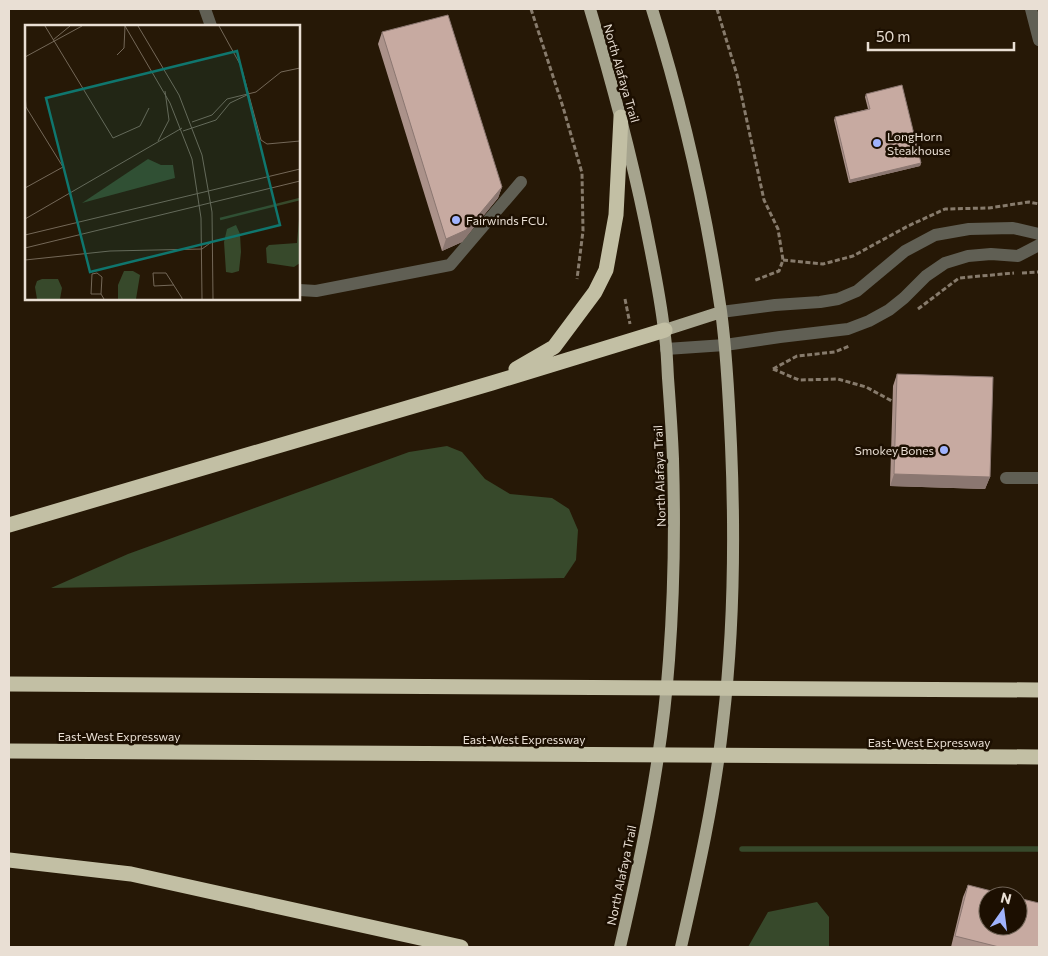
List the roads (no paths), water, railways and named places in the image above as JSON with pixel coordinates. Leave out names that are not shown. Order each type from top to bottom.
[{"type":"highway","points":[[492,383],[554,347],[595,292],[606,270],[616,215],[621,117]]},
{"type":"highway","points":[[9,525],[492,383],[664,330]]},
{"type":"highway","points":[[9,684],[1039,690]]},
{"type":"highway","name":"East-West Expressway","points":[[9,750],[1039,757]]},
{"type":"highway","points":[[9,860],[131,874],[461,947]]},
{"type":"main road","name":"North Alafaya Trail","points":[[590,9],[621,117],[652,255],[664,330],[672,430],[674,577],[669,661],[647,822],[620,947]]},
{"type":"main road","points":[[652,9],[692,155],[721,312],[730,416],[734,497],[734,571],[730,652],[723,724],[711,804],[681,947]]},
{"type":"main road","points":[[664,330],[721,312]]},
{"type":"street","points":[[205,9],[211,25]]},
{"type":"street","points":[[1031,9],[1039,40]]},
{"type":"street","points":[[300,290],[316,292],[450,265],[520,182]]},
{"type":"street","points":[[721,312],[838,299],[857,291],[905,251],[935,235],[969,229],[1013,228],[1039,234]]},
{"type":"street","points":[[666,349],[725,345],[848,329],[869,322],[889,310],[926,276],[945,263],[968,256],[983,254],[1018,256],[1039,246]]},
{"type":"street","points":[[1006,478],[1039,478]]},
{"type":"waterway","points":[[742,849],[1039,849]]},
{"type":"place","name":"LongHorn Steakhouse","points":[[877,143]]},
{"type":"place","name":"Fairwinds FCU.","points":[[456,220]]},
{"type":"place","name":"Smokey Bones","points":[[944,450]]}]
